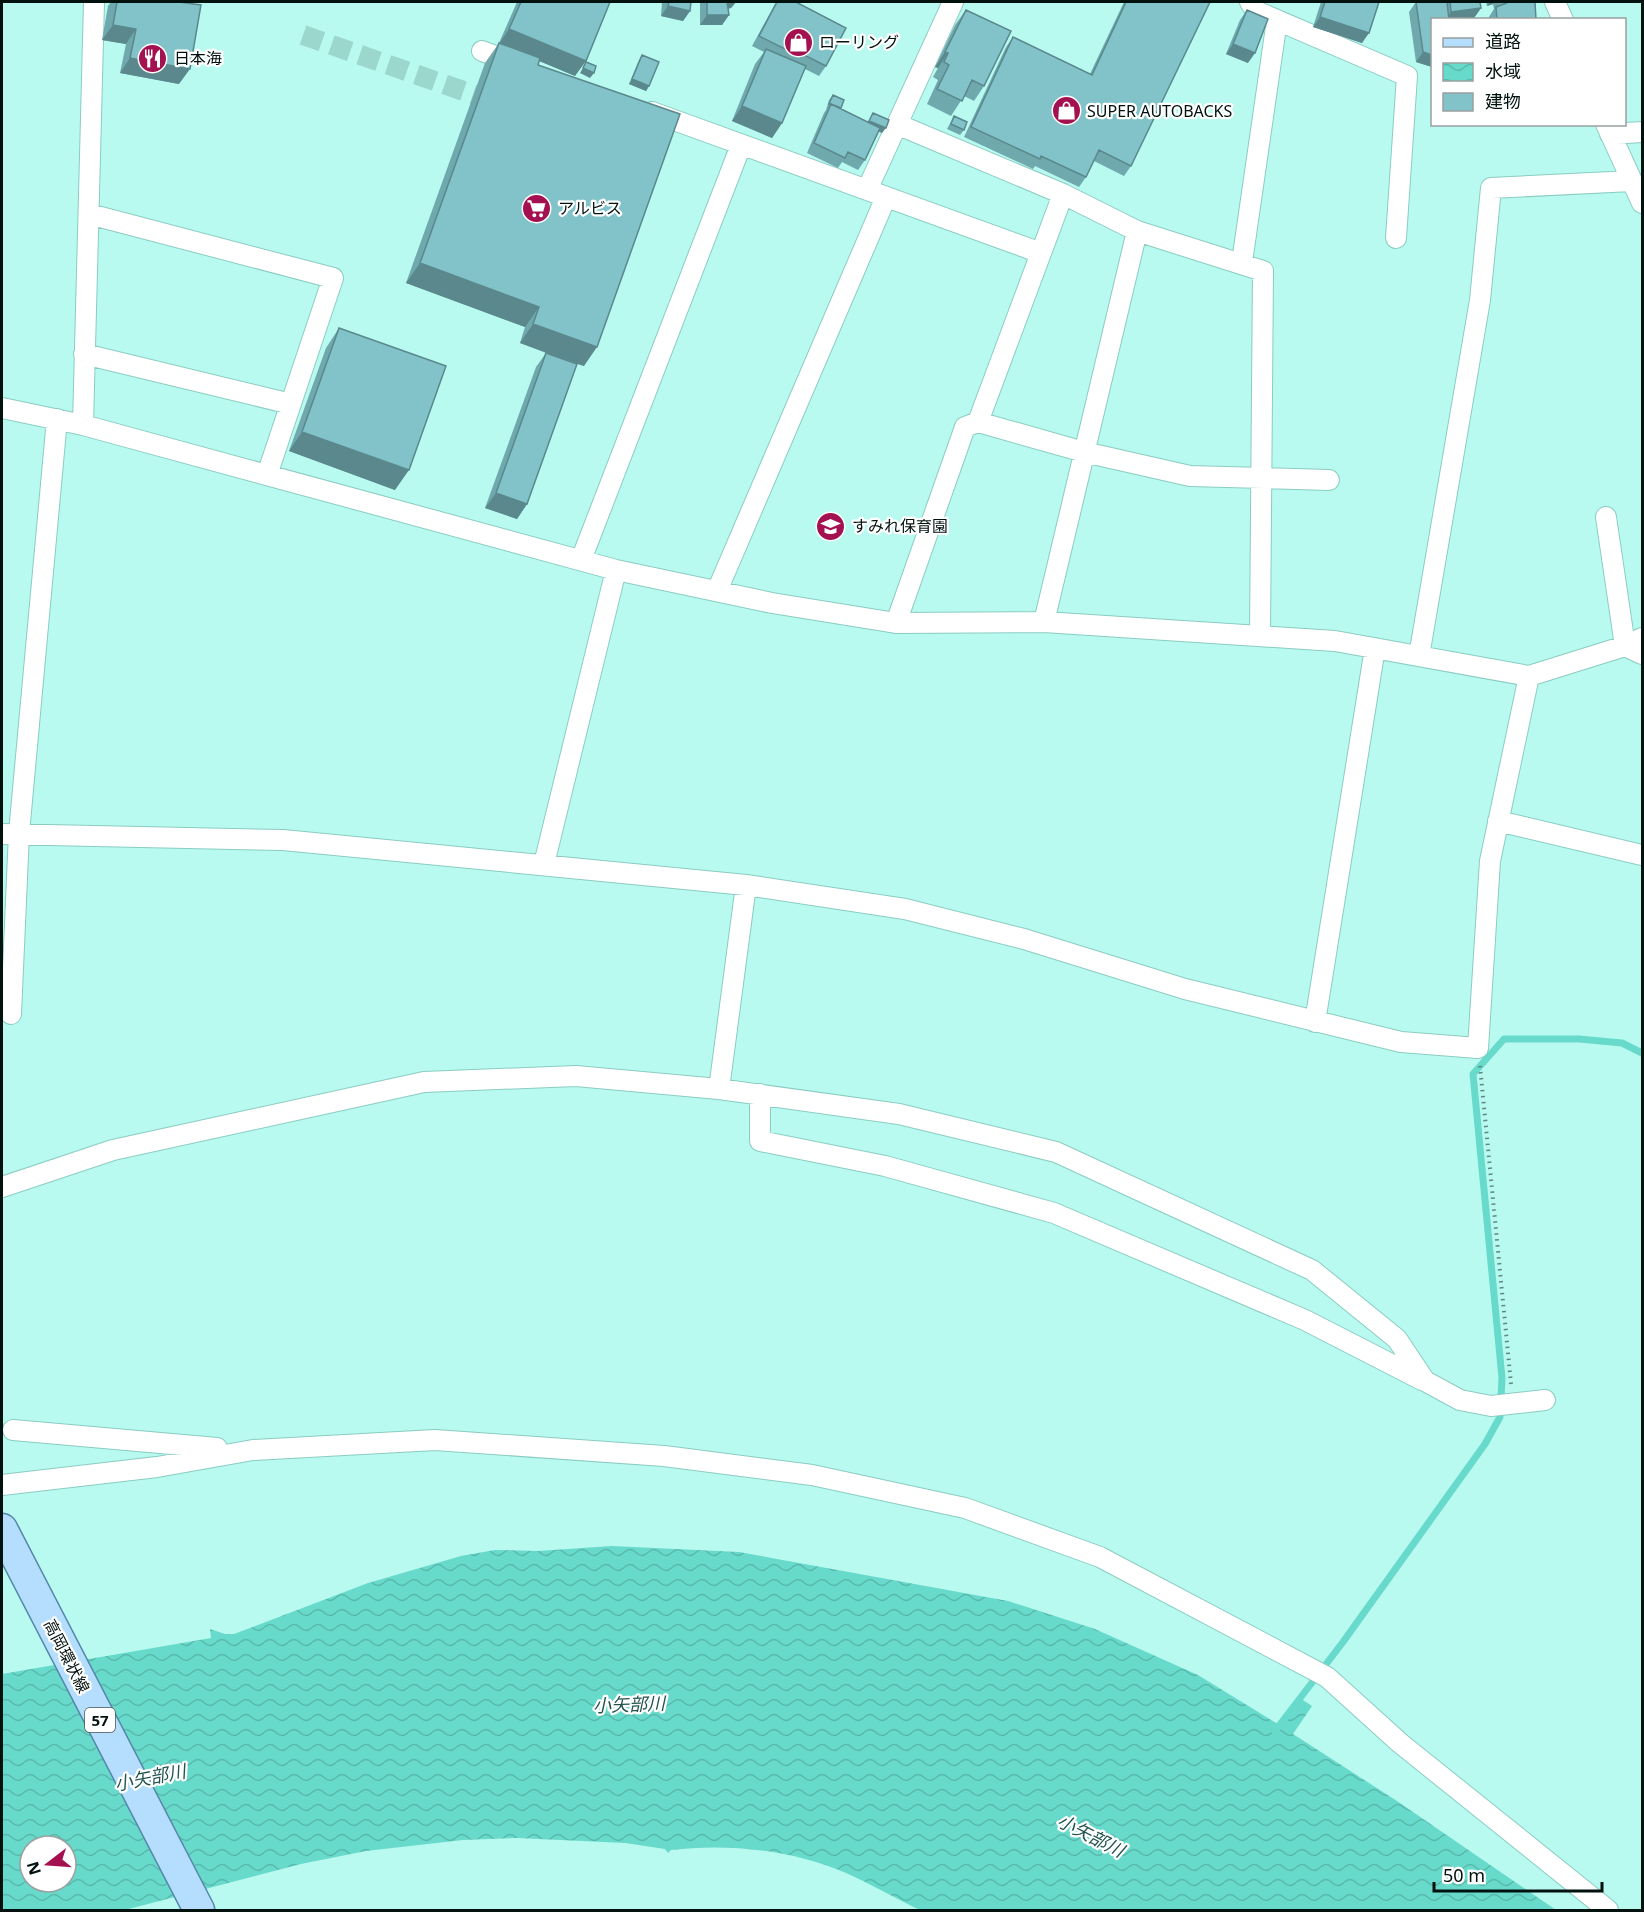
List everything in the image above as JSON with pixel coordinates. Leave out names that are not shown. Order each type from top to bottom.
[{"type":"main road","name":"高岡環状線","points":[[2,1529],[199,1911]]},
{"type":"street","points":[[83,425],[94,2]]},
{"type":"street","points":[[867,190],[899,125],[953,2]]},
{"type":"street","points":[[1251,2],[1256,11],[1407,76],[1396,238]]},
{"type":"street","points":[[1555,2],[1562,18]]},
{"type":"street","points":[[1242,262],[1277,20]]},
{"type":"street","points":[[482,51],[536,70]]},
{"type":"street","points":[[633,105],[1041,253]]},
{"type":"street","points":[[899,125],[1063,194],[1137,231],[1242,262],[1263,271],[1260,635]]},
{"type":"street","points":[[1642,132],[1608,129],[1642,202]]},
{"type":"street","points":[[581,560],[741,145]]},
{"type":"street","points":[[1419,656],[1480,300],[1491,188],[1632,181]]},
{"type":"street","points":[[978,423],[1063,194]]},
{"type":"street","points":[[717,591],[886,197]]},
{"type":"street","points":[[89,214],[333,278],[267,475]]},
{"type":"street","points":[[1044,622],[1137,231]]},
{"type":"street","points":[[84,354],[291,404]]},
{"type":"street","points":[[2,408],[83,425],[616,570],[717,591],[896,623],[1044,622],[1335,640],[1529,676],[1637,646],[1606,517]]},
{"type":"street","points":[[11,1014],[10,833],[57,419]]},
{"type":"street","points":[[896,623],[965,427],[978,423],[1084,452],[1190,476],[1261,480],[1329,480]]},
{"type":"street","points":[[544,864],[616,570]]},
{"type":"street","points":[[1315,1022],[1375,648]]},
{"type":"street","points":[[10,833],[283,840],[746,885],[905,909],[1024,939],[1185,989],[1315,1022],[1401,1042],[1478,1048],[1490,861],[1529,676]]},
{"type":"street","points":[[1498,821],[1642,855]]},
{"type":"street","points":[[719,1089],[746,885]]},
{"type":"street","points":[[2,1187],[113,1150],[424,1082],[576,1076],[760,1094],[899,1114],[1056,1152],[1312,1269],[1397,1339],[1425,1381]]},
{"type":"street","points":[[760,1094],[760,1141],[885,1166],[1054,1213],[1305,1320],[1460,1400],[1491,1406],[1545,1400]]},
{"type":"street","points":[[13,1430],[154,1444],[253,1450],[435,1440],[664,1456],[812,1475],[965,1508],[1100,1557],[1327,1677],[1400,1743],[1608,1911]]},
{"type":"street","points":[[2,1485],[157,1467],[253,1450]]},
{"type":"path","points":[[1478,1048],[1513,1404]]},
{"type":"water","name":"小矢部川","points":[[612,1546],[739,1552],[1008,1601],[1095,1629],[1198,1675],[1281,1726],[1301,1699],[1312,1706],[1293,1734],[1397,1801],[1556,1910],[920,1910],[826,1865],[760,1850],[715,1847],[671,1850],[668,1853],[665,1849],[625,1843],[517,1838],[463,1840],[366,1851],[301,1864],[125,1910],[2,1910],[2,1674],[211,1638],[210,1629],[225,1634],[234,1634],[368,1583],[461,1556],[495,1550],[538,1551]]},
{"type":"building","name":"日本海","points":[[117,2],[179,2],[201,5],[190,69],[130,58],[136,29],[113,25]]},
{"type":"building","points":[[521,2],[610,2],[586,61],[509,29]]},
{"type":"building","points":[[669,2],[691,2],[690,11],[668,6]]},
{"type":"building","points":[[707,2],[727,2],[729,15],[707,15]]},
{"type":"building","points":[[777,2],[796,2],[846,28],[826,66],[802,54],[804,50],[798,47],[795,54],[759,36]]},
{"type":"building","name":"SUPER AUTOBACKS","points":[[1126,2],[1210,2],[1131,166],[1099,150],[1086,177],[1041,156],[1040,159],[971,127],[1013,37],[1092,75]]},
{"type":"building","points":[[1325,2],[1379,2],[1369,33],[1320,17]]},
{"type":"building","points":[[1416,2],[1447,2],[1449,18],[1431,18],[1431,55],[1423,52]]},
{"type":"building","points":[[1450,2],[1480,2],[1481,8],[1451,12]]},
{"type":"building","points":[[1535,2],[1536,18],[1497,18],[1496,7],[1507,3]]},
{"type":"building","points":[[966,10],[1011,31],[984,86],[972,80],[962,101],[937,89],[949,65],[944,62],[948,53],[945,52]]},
{"type":"building","points":[[1247,10],[1268,19],[1255,53],[1233,44]]},
{"type":"building","name":"アルビス","points":[[499,43],[540,58],[538,65],[680,114],[597,347],[533,324],[539,307],[420,263]]},
{"type":"building","points":[[766,49],[806,66],[782,123],[742,106]]},
{"type":"building","points":[[642,55],[659,62],[649,86],[632,79]]},
{"type":"building","points":[[586,62],[596,66],[594,73],[583,68]]},
{"type":"building","points":[[833,95],[844,100],[841,108],[829,104]]},
{"type":"building","points":[[831,104],[880,128],[865,160],[848,152],[845,158],[814,143]]},
{"type":"building","points":[[873,113],[889,120],[886,128],[869,121]]},
{"type":"building","points":[[954,116],[967,122],[964,130],[951,124]]},
{"type":"building","points":[[339,328],[446,366],[409,470],[302,432]]},
{"type":"building","points":[[546,353],[577,364],[527,504],[496,493]]},
{"type":"waterway","points":[[1275,1731],[1343,1642],[1485,1444],[1500,1417],[1502,1378],[1473,1074],[1504,1039],[1579,1039],[1622,1043],[1642,1053]]},
{"type":"tunnel","points":[[303,35],[475,95]]},
{"type":"place","name":"ローリング","points":[[798,42]]},
{"type":"place","name":"日本海","points":[[153,58]]},
{"type":"place","name":"SUPER AUTOBACKS","points":[[1066,111]]},
{"type":"place","name":"アルビス","points":[[537,208]]},
{"type":"place","name":"すみれ保育園","points":[[831,526]]}]
